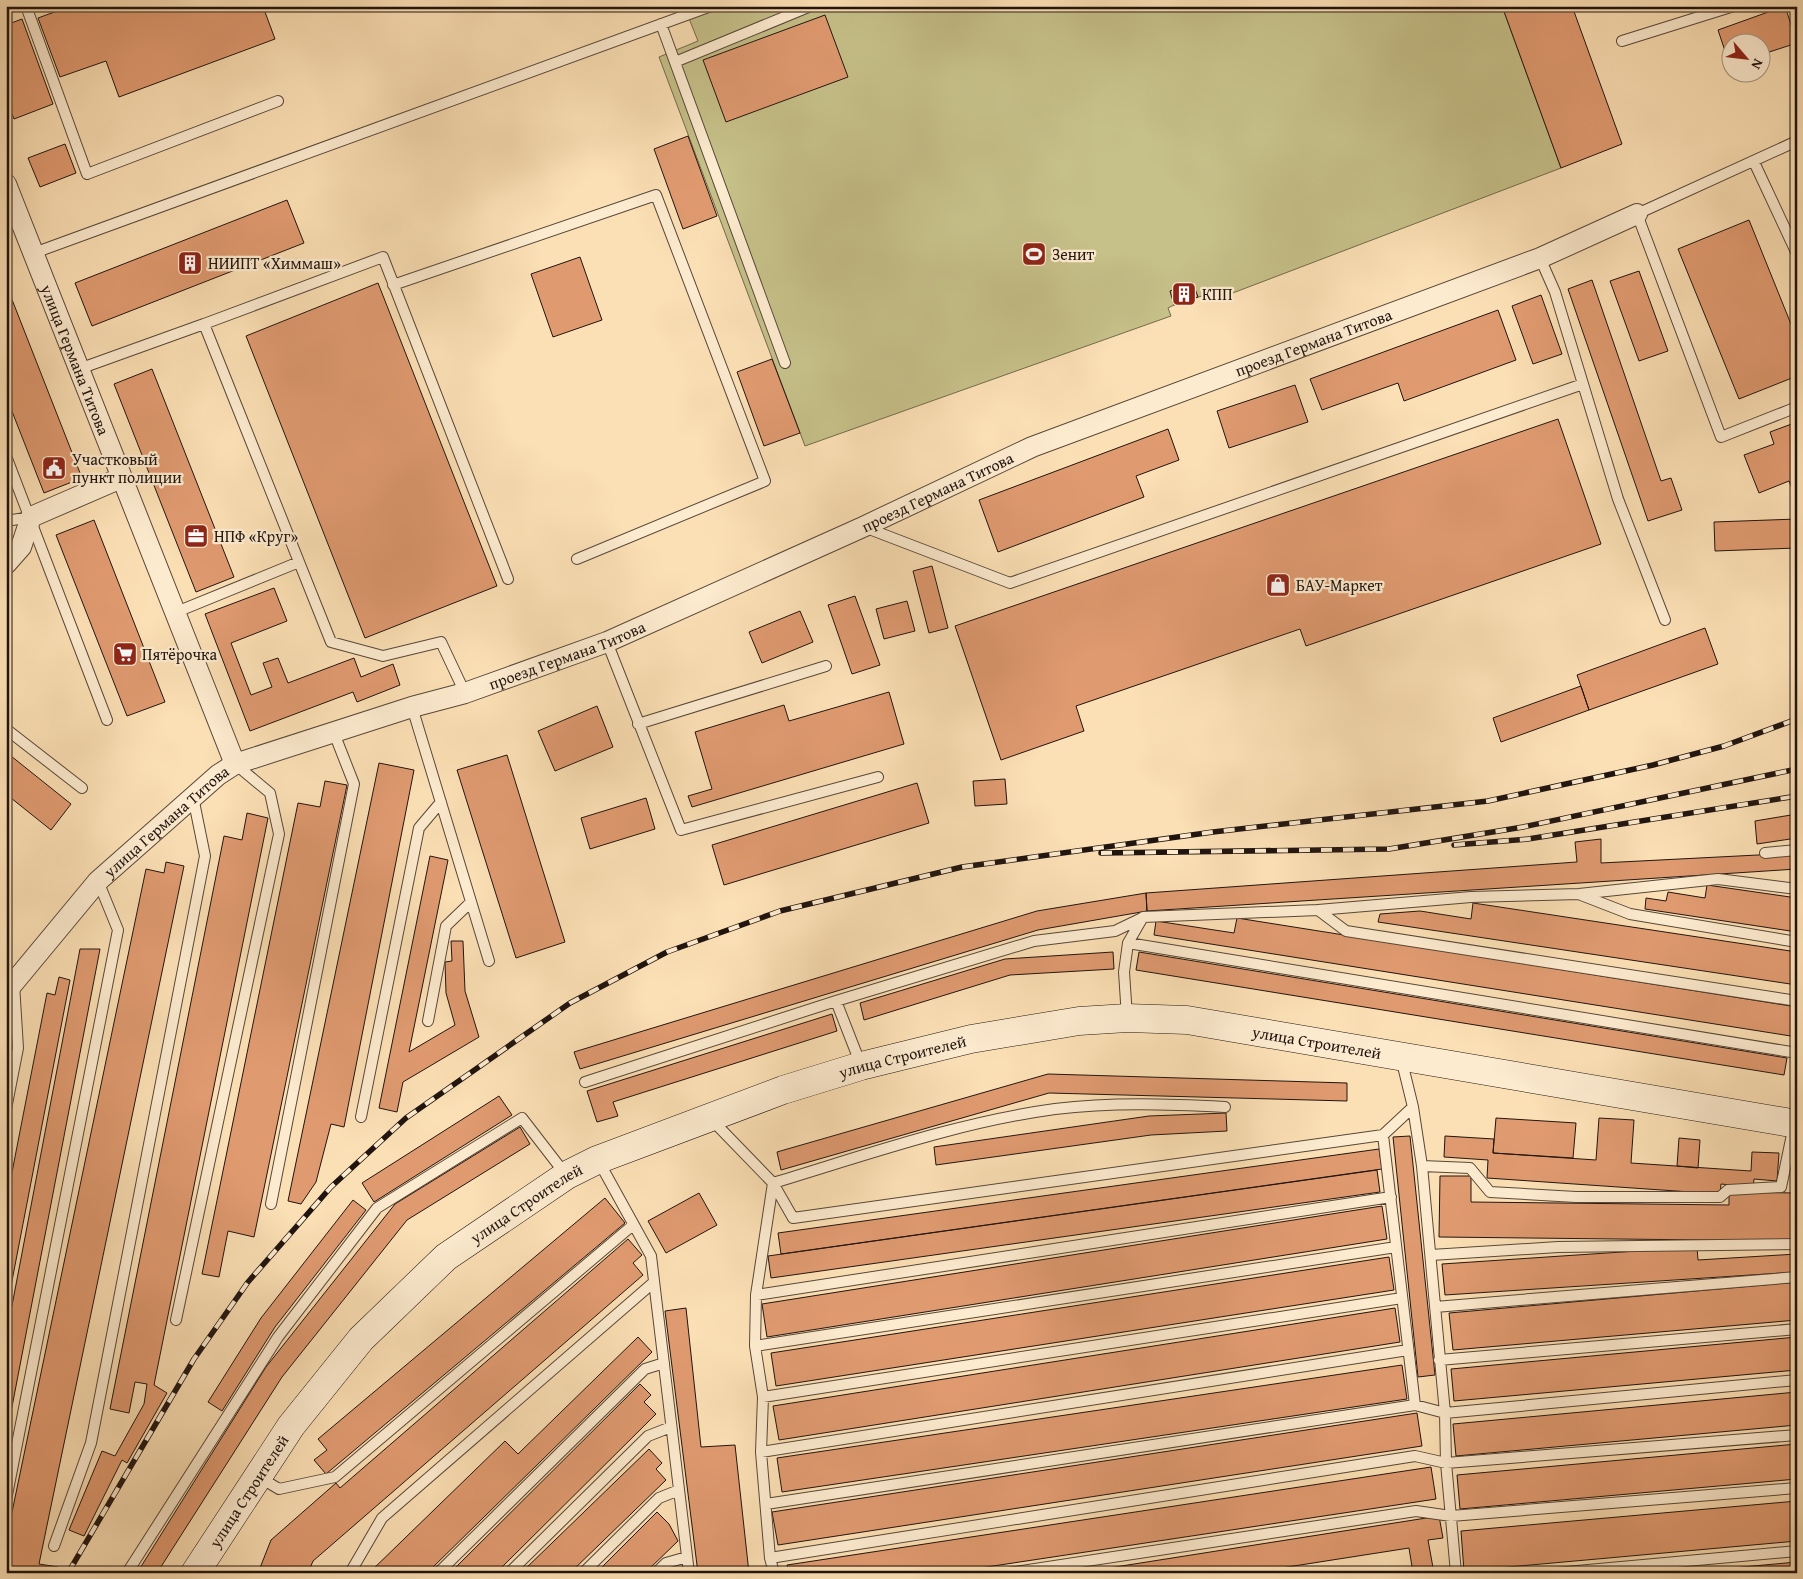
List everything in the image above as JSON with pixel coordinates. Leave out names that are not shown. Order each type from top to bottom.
[{"type":"main road","name":"улица Строителей","points":[[195,1573],[291,1426],[361,1339],[446,1257],[567,1176],[597,1160],[783,1090],[861,1066],[971,1039],[1079,1021],[1127,1018],[1187,1020],[1795,1124]]},
{"type":"street","name":"улица Германа Титова","points":[[6,184],[235,764],[218,775],[98,881],[10,987]]},
{"type":"street","name":"проезд Германа Титова","points":[[235,764],[412,707],[464,693],[607,642],[863,527],[1032,447],[1540,258],[1637,214]]},
{"type":"street","points":[[6,564],[21,547],[31,518],[121,478]]},
{"type":"lane","points":[[26,6],[87,174],[278,101]]},
{"type":"lane","points":[[34,253],[711,6]]},
{"type":"lane","points":[[674,62],[811,6]]},
{"type":"lane","points":[[1622,41],[1734,6]]},
{"type":"lane","points":[[661,24],[785,363]]},
{"type":"lane","points":[[1792,409],[1721,437],[1637,214],[1797,141]]},
{"type":"lane","points":[[1754,162],[1797,254]]},
{"type":"lane","points":[[394,285],[656,195],[765,481],[577,559]]},
{"type":"lane","points":[[79,369],[383,258],[508,578]]},
{"type":"lane","points":[[1540,258],[1555,292],[1618,499],[1665,620]]},
{"type":"lane","points":[[204,324],[331,642],[383,656],[441,642],[464,693]]},
{"type":"lane","points":[[863,527],[1010,583],[1583,384]]},
{"type":"lane","points":[[6,456],[107,720]]},
{"type":"lane","points":[[6,521],[31,518]]},
{"type":"lane","points":[[174,613],[299,562]]},
{"type":"lane","points":[[607,642],[681,830],[878,777]]},
{"type":"lane","points":[[638,724],[826,666]]},
{"type":"lane","points":[[412,707],[489,961]]},
{"type":"lane","points":[[6,729],[82,788]]},
{"type":"lane","points":[[271,1204],[354,784],[334,733]]},
{"type":"lane","points":[[176,1320],[279,834],[270,793],[235,764]]},
{"type":"lane","points":[[54,1546],[91,1443],[205,856],[193,797]]},
{"type":"lane","points":[[361,1117],[418,828],[441,802]]},
{"type":"lane","points":[[1765,853],[1797,850]]},
{"type":"lane","points":[[585,1082],[836,1001],[1034,941],[1115,931],[1143,917],[1318,910],[1470,897],[1579,894],[1718,879],[1797,889]]},
{"type":"lane","points":[[6,1500],[118,930],[98,881]]},
{"type":"lane","points":[[1579,894],[1630,914],[1797,942]]},
{"type":"lane","points":[[428,1021],[446,926],[471,902]]},
{"type":"lane","points":[[1318,910],[1346,931],[1797,1001]]},
{"type":"lane","points":[[1127,1018],[1124,972],[1128,943],[1143,917]]},
{"type":"lane","points":[[1128,943],[1797,1053]]},
{"type":"lane","points":[[6,1109],[18,1048],[10,987]]},
{"type":"lane","points":[[836,1001],[861,1066]]},
{"type":"lane","points":[[1400,1057],[1413,1107],[1422,1166],[1445,1413],[1446,1463],[1456,1573]]},
{"type":"lane","points":[[773,1183],[938,1133],[1055,1110],[1152,1104],[1225,1106]]},
{"type":"lane","points":[[710,1118],[773,1183],[792,1218],[1383,1135],[1413,1107]]},
{"type":"lane","points":[[127,1573],[278,1337],[378,1208],[522,1118],[567,1176]]},
{"type":"lane","points":[[1422,1166],[1470,1168],[1490,1192],[1576,1197],[1720,1196],[1728,1190],[1781,1186],[1795,1124]]},
{"type":"lane","points":[[1383,1135],[1414,1405]]},
{"type":"lane","points":[[597,1160],[652,1256],[689,1573]]},
{"type":"lane","points":[[773,1183],[756,1295],[756,1346],[762,1397],[761,1452],[770,1558],[774,1573]]},
{"type":"lane","points":[[756,1295],[1391,1197]]},
{"type":"lane","points":[[258,1476],[279,1489],[335,1477],[634,1225]]},
{"type":"lane","points":[[1431,1255],[1558,1247],[1797,1244]]},
{"type":"lane","points":[[756,1346],[1396,1247]]},
{"type":"lane","points":[[1435,1307],[1797,1277]]},
{"type":"lane","points":[[350,1573],[382,1518],[654,1282]]},
{"type":"lane","points":[[762,1397],[1402,1298]]},
{"type":"lane","points":[[1439,1360],[1797,1329]]},
{"type":"lane","points":[[761,1452],[1408,1350]]},
{"type":"lane","points":[[438,1573],[645,1369],[664,1363]]},
{"type":"lane","points":[[766,1504],[1414,1405],[1445,1413],[1797,1380]]},
{"type":"lane","points":[[509,1573],[648,1436],[672,1427]]},
{"type":"lane","points":[[770,1558],[1415,1456],[1446,1463],[1797,1435]]},
{"type":"lane","points":[[1008,1573],[1416,1511],[1451,1516],[1797,1488]]},
{"type":"lane","points":[[583,1573],[659,1498],[679,1490]]},
{"type":"lane","points":[[1555,1573],[1797,1551]]},
{"type":"lane","points":[[656,1573],[666,1563],[687,1557]]},
{"type":"shaded area","name":"Зенит","points":[[684,6],[1502,6],[1561,168],[1217,299],[1214,292],[1174,305],[1168,308],[1171,316],[805,446],[659,57],[698,41]]},
{"type":"building","points":[[71,6],[280,6],[265,12],[275,39],[119,97],[106,61],[60,77],[38,18]]},
{"type":"building","points":[[1502,6],[1572,6],[1622,144],[1561,168]]},
{"type":"building","points":[[1785,6],[1797,43],[1770,52],[1770,32],[1720,32],[1720,36],[1718,30]]},
{"type":"building","points":[[825,15],[848,77],[726,122],[703,60]]},
{"type":"building","points":[[22,19],[53,104],[14,119],[6,99],[6,25]]},
{"type":"building","points":[[688,136],[717,216],[683,229],[654,149]]},
{"type":"building","points":[[65,144],[76,173],[40,187],[28,158]]},
{"type":"building","name":"НИИПТ «Химмаш»","points":[[287,200],[304,243],[92,326],[75,283]]},
{"type":"building","points":[[1749,220],[1797,339],[1797,376],[1739,399],[1678,249]]},
{"type":"building","points":[[580,257],[602,320],[553,337],[531,274]]},
{"type":"building","points":[[1639,271],[1668,351],[1639,361],[1610,281]]},
{"type":"building","points":[[1592,280],[1661,481],[1671,478],[1682,510],[1648,521],[1568,289]]},
{"type":"building","points":[[378,283],[497,586],[365,638],[246,336]]},
{"type":"building","name":"КПП","points":[[1193,283],[1198,297],[1174,305],[1170,291]]},
{"type":"building","points":[[1541,295],[1562,354],[1533,364],[1512,306]]},
{"type":"building","points":[[11,297],[82,478],[44,493],[6,396],[6,299]]},
{"type":"building","points":[[1498,310],[1516,360],[1404,401],[1398,383],[1322,410],[1310,379]]},
{"type":"building","points":[[772,359],[800,433],[764,446],[737,372]]},
{"type":"building","points":[[152,369],[234,577],[196,592],[114,384]]},
{"type":"building","points":[[1295,385],[1308,422],[1229,448],[1217,411]]},
{"type":"building","name":"БАУ-Маркет","points":[[1558,419],[1601,544],[1306,646],[1300,629],[1076,706],[1084,731],[1001,760],[955,626]]},
{"type":"building","points":[[1797,422],[1797,500],[1789,481],[1759,493],[1744,455],[1774,444],[1770,432]]},
{"type":"building","points":[[1168,429],[1179,460],[1136,476],[1144,497],[998,552],[979,500]]},
{"type":"building","points":[[1797,519],[1797,548],[1715,551],[1714,522]]},
{"type":"building","points":[[94,520],[165,702],[127,716],[56,535]]},
{"type":"building","points":[[932,566],[948,628],[929,633],[913,571]]},
{"type":"building","points":[[274,588],[287,621],[231,643],[251,695],[272,687],[263,663],[278,658],[288,683],[354,658],[361,677],[393,664],[400,685],[357,702],[353,692],[250,731],[205,614]]},
{"type":"building","points":[[855,596],[880,665],[852,674],[828,605]]},
{"type":"building","points":[[907,601],[915,631],[884,639],[876,609]]},
{"type":"building","points":[[800,611],[813,642],[762,663],[749,632]]},
{"type":"building","points":[[1705,628],[1718,664],[1589,710],[1577,675]]},
{"type":"building","points":[[1581,686],[1589,710],[1501,742],[1493,718]]},
{"type":"building","points":[[889,692],[904,744],[692,807],[688,796],[712,789],[695,732],[784,705],[789,721]]},
{"type":"building","points":[[597,706],[613,747],[555,771],[538,731]]},
{"type":"building","points":[[6,752],[71,804],[51,830],[6,794]]},
{"type":"building","points":[[507,755],[565,942],[516,958],[457,770]]},
{"type":"building","points":[[379,763],[414,770],[344,1127],[331,1124],[316,1182],[301,1204],[288,1201]]},
{"type":"building","points":[[1005,779],[1007,804],[975,806],[973,781]]},
{"type":"building","points":[[325,781],[347,785],[254,1237],[228,1231],[219,1277],[202,1274],[298,803],[320,807]]},
{"type":"building","points":[[917,783],[929,823],[724,885],[712,845]]},
{"type":"building","points":[[646,798],[655,829],[590,849],[581,818]]},
{"type":"building","points":[[247,813],[268,818],[154,1385],[167,1393],[127,1463],[122,1460],[84,1536],[69,1530],[102,1451],[115,1456],[144,1404],[147,1384],[135,1382],[129,1413],[110,1409],[224,836],[242,840]]},
{"type":"building","points":[[1797,814],[1797,838],[1757,844],[1755,821]]},
{"type":"building","points":[[1601,839],[1601,863],[1797,853],[1797,869],[1147,911],[1146,893],[1577,862],[1575,842]]},
{"type":"building","points":[[430,856],[448,860],[409,1052],[455,1025],[446,993],[445,962],[452,961],[451,941],[463,941],[465,991],[479,1037],[403,1082],[397,1112],[379,1108]]},
{"type":"building","points":[[166,862],[184,866],[39,1564],[58,1567],[57,1573],[21,1573],[6,1569],[6,1541],[146,869],[164,873]]},
{"type":"building","points":[[1707,885],[1797,898],[1797,932],[1645,909],[1646,898],[1666,901],[1668,892],[1705,898]]},
{"type":"building","points":[[1146,893],[1147,911],[1038,930],[580,1069],[574,1052],[1037,911]]},
{"type":"building","points":[[1473,903],[1797,952],[1797,985],[1378,922],[1380,914],[1420,911],[1471,919]]},
{"type":"building","points":[[1237,918],[1797,1007],[1797,1037],[1154,935],[1156,921],[1234,933]]},
{"type":"building","points":[[80,949],[100,949],[6,1438],[6,1337]]},
{"type":"building","points":[[1113,952],[1114,969],[1010,975],[864,1020],[860,1003],[1005,959]]},
{"type":"building","points":[[1139,952],[1787,1058],[1784,1075],[1136,970]]},
{"type":"building","points":[[59,977],[70,980],[6,1312],[6,1203],[47,993],[55,995]]},
{"type":"building","points":[[832,1014],[837,1031],[613,1102],[618,1116],[597,1122],[587,1091]]},
{"type":"building","points":[[1048,1074],[1347,1083],[1347,1101],[1049,1093],[781,1170],[777,1152]]},
{"type":"building","points":[[499,1096],[512,1115],[374,1202],[362,1183]]},
{"type":"building","points":[[1226,1113],[1227,1131],[1151,1135],[936,1165],[934,1147],[1149,1116]]},
{"type":"building","points":[[1496,1118],[1576,1123],[1573,1158],[1493,1153]]},
{"type":"building","points":[[1599,1118],[1634,1120],[1631,1163],[1751,1171],[1752,1152],[1779,1153],[1777,1181],[1754,1179],[1753,1187],[1721,1184],[1720,1194],[1487,1178],[1488,1160],[1444,1157],[1445,1136],[1494,1139],[1493,1153],[1596,1160]]},
{"type":"building","points":[[520,1127],[530,1144],[407,1220],[282,1377],[157,1573],[137,1573],[266,1367],[395,1204]]},
{"type":"building","points":[[1410,1136],[1435,1375],[1418,1377],[1393,1137]]},
{"type":"building","points":[[1679,1138],[1700,1140],[1698,1168],[1677,1166]]},
{"type":"building","points":[[1379,1149],[1382,1169],[781,1254],[778,1233]]},
{"type":"building","points":[[1377,1170],[1380,1192],[771,1278],[768,1256]]},
{"type":"building","points":[[1440,1176],[1471,1176],[1471,1202],[1729,1205],[1729,1192],[1797,1193],[1797,1241],[1439,1237]]},
{"type":"building","points":[[699,1193],[717,1225],[666,1253],[648,1221]]},
{"type":"building","points":[[605,1198],[625,1223],[326,1474],[314,1460],[327,1450],[318,1439]]},
{"type":"building","points":[[353,1200],[366,1210],[275,1327],[222,1411],[208,1402],[261,1318]]},
{"type":"building","points":[[1382,1206],[1387,1239],[767,1337],[762,1304]]},
{"type":"building","points":[[628,1239],[642,1255],[633,1263],[643,1275],[313,1561],[308,1573],[258,1573],[271,1540],[336,1483],[340,1488]]},
{"type":"building","points":[[1697,1247],[1698,1260],[1797,1254],[1797,1272],[1445,1295],[1442,1264]]},
{"type":"building","points":[[1389,1257],[1394,1290],[776,1386],[771,1353]]},
{"type":"building","points":[[1797,1282],[1797,1320],[1453,1350],[1449,1313]]},
{"type":"building","points":[[686,1308],[701,1447],[735,1445],[749,1573],[698,1573],[665,1311]]},
{"type":"building","points":[[1395,1308],[1400,1342],[779,1440],[773,1406]]},
{"type":"building","points":[[638,1337],[652,1352],[427,1573],[369,1573],[505,1441],[518,1454]]},
{"type":"building","points":[[1797,1337],[1797,1370],[1454,1401],[1451,1369]]},
{"type":"building","points":[[1402,1365],[1407,1399],[782,1492],[777,1458]]},
{"type":"building","points":[[640,1384],[651,1395],[644,1402],[656,1414],[496,1573],[450,1573]]},
{"type":"building","points":[[1797,1392],[1797,1425],[1456,1456],[1453,1424]]},
{"type":"building","points":[[1417,1413],[1422,1446],[778,1545],[772,1512]]},
{"type":"building","points":[[1797,1444],[1797,1479],[1460,1509],[1457,1475]]},
{"type":"building","points":[[649,1449],[662,1463],[656,1469],[666,1480],[570,1573],[521,1573]]},
{"type":"building","points":[[1431,1467],[1436,1499],[947,1573],[789,1573],[787,1565]]},
{"type":"building","points":[[1797,1501],[1797,1541],[1464,1571],[1461,1531]]},
{"type":"building","points":[[657,1512],[669,1524],[678,1541],[645,1573],[596,1573]]},
{"type":"building","points":[[1439,1516],[1443,1538],[1428,1540],[1434,1573],[1413,1573],[1409,1548],[1249,1573],[1077,1573]]},
{"type":"building","points":[[1797,1562],[1797,1573],[1676,1573]]},
{"type":"railway","points":[[68,1573],[194,1359],[248,1282],[331,1187],[406,1118],[570,1003],[667,952],[780,911],[962,867],[1213,832],[1488,801],[1653,765],[1724,746],[1797,719]]},
{"type":"railway","points":[[1101,853],[1389,849],[1523,827],[1797,769]]},
{"type":"railway","points":[[1454,845],[1528,839],[1797,796]]},
{"type":"place","name":"Зенит","points":[[1034,254]]},
{"type":"place","name":"НИИПТ «Химмаш»","points":[[190,263]]},
{"type":"place","name":"КПП","points":[[1184,294]]},
{"type":"place","name":"Участковый пункт полиции","points":[[54,468]]},
{"type":"place","name":"НПФ «Круг»","points":[[196,536]]},
{"type":"place","name":"БАУ-Маркет","points":[[1278,585]]},
{"type":"place","name":"Пятёрочка","points":[[125,654]]}]
